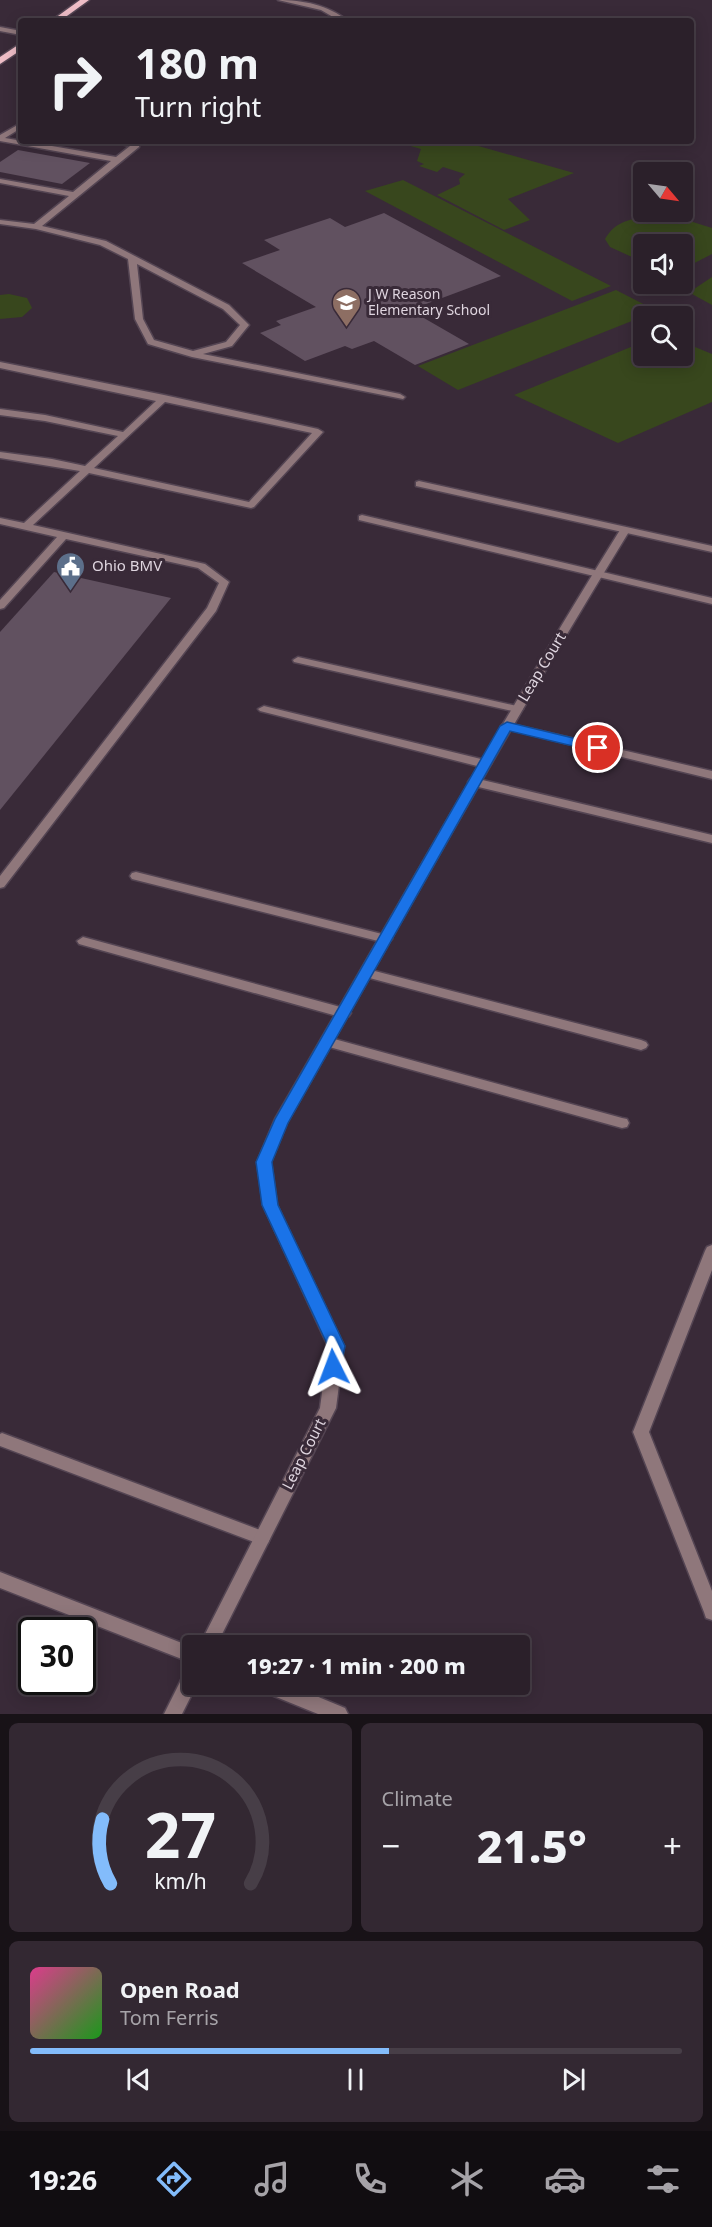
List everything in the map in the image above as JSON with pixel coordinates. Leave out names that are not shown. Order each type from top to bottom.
[{"type":"main road","points":[[59,18],[85,0]]},
{"type":"main road","points":[[0,61],[17,53]]},
{"type":"street","points":[[281,0],[323,8],[340,18]]},
{"type":"street","points":[[0,30],[18,33]]},
{"type":"street","points":[[0,138],[18,127]]},
{"type":"street","points":[[0,138],[18,141]]},
{"type":"street","points":[[32,144],[117,160]]},
{"type":"street","points":[[36,227],[136,145],[130,144]]},
{"type":"street","points":[[0,181],[75,195]]},
{"type":"street","points":[[0,222],[36,227],[103,243],[226,307],[245,325],[230,344],[192,354]]},
{"type":"street","points":[[132,258],[139,320],[151,342],[192,354],[400,398]]},
{"type":"street","points":[[0,365],[318,432],[251,505],[88,470],[0,455]]},
{"type":"street","points":[[26,527],[164,398]]},
{"type":"street","points":[[0,412],[45,418],[125,435]]},
{"type":"street","points":[[419,484],[712,549]]},
{"type":"street","points":[[362,518],[712,601]]},
{"type":"street","points":[[0,521],[201,566],[224,582],[213,609],[0,884]]},
{"type":"street","name":"Leap Court","points":[[213,1635],[328,1408],[336,1346],[270,1205],[264,1162],[280,1123],[474,782],[597,574],[626,530]]},
{"type":"street","points":[[0,606],[64,535]]},
{"type":"street","points":[[298,660],[517,709]]},
{"type":"street","points":[[264,710],[485,764]]},
{"type":"street","points":[[507,726],[712,775]]},
{"type":"street","points":[[474,782],[712,839]]},
{"type":"street","points":[[136,876],[386,939]]},
{"type":"street","points":[[83,940],[344,1013]]},
{"type":"street","points":[[367,973],[641,1046]]},
{"type":"street","points":[[327,1042],[622,1123]]},
{"type":"street","points":[[712,1251],[641,1432],[712,1612]]},
{"type":"street","points":[[2,1440],[262,1538]]},
{"type":"street","points":[[0,1580],[182,1651]]},
{"type":"street","points":[[173,1714],[182,1695]]},
{"type":"street","points":[[292,1695],[339,1714]]},
{"type":"green space","points":[[472,144],[574,173],[508,199],[530,220],[504,230],[437,195],[460,184],[459,179],[465,174],[443,167],[437,172],[419,166],[424,164],[417,161],[421,149],[407,145]]},
{"type":"green space","points":[[403,180],[611,286],[572,301],[365,191]]},
{"type":"green space","points":[[631,220],[633,222],[693,222],[712,228],[712,254],[693,264],[693,234],[633,234],[633,257],[610,247],[605,239],[609,233],[619,224]]},
{"type":"green space","points":[[712,277],[712,305],[692,294],[694,289]]},
{"type":"green space","points":[[616,290],[647,306],[633,306],[633,321],[458,390],[418,366]]},
{"type":"green space","points":[[9,294],[27,298],[32,308],[22,317],[0,319],[0,295]]},
{"type":"green space","points":[[633,346],[633,366],[693,366],[693,346],[712,354],[712,402],[618,443],[514,395]]},
{"type":"building","points":[[18,150],[90,163],[62,184],[0,172],[0,162]]},
{"type":"building","points":[[384,213],[501,276],[410,310],[469,344],[415,365],[374,341],[352,349],[345,346],[305,361],[260,333],[281,325],[276,321],[316,307],[242,263],[280,250],[264,240],[330,218],[345,227]]},
{"type":"building","points":[[54,572],[171,598],[0,810],[0,632]]},
{"type":"place","name":"J W Reason Elementary School","points":[[347,328]]},
{"type":"place","name":"Ohio BMV","points":[[71,592]]},
{"type":"route","points":[[333,1367],[336,1346],[270,1205],[264,1162],[280,1123],[507,726],[598,748]]}]
